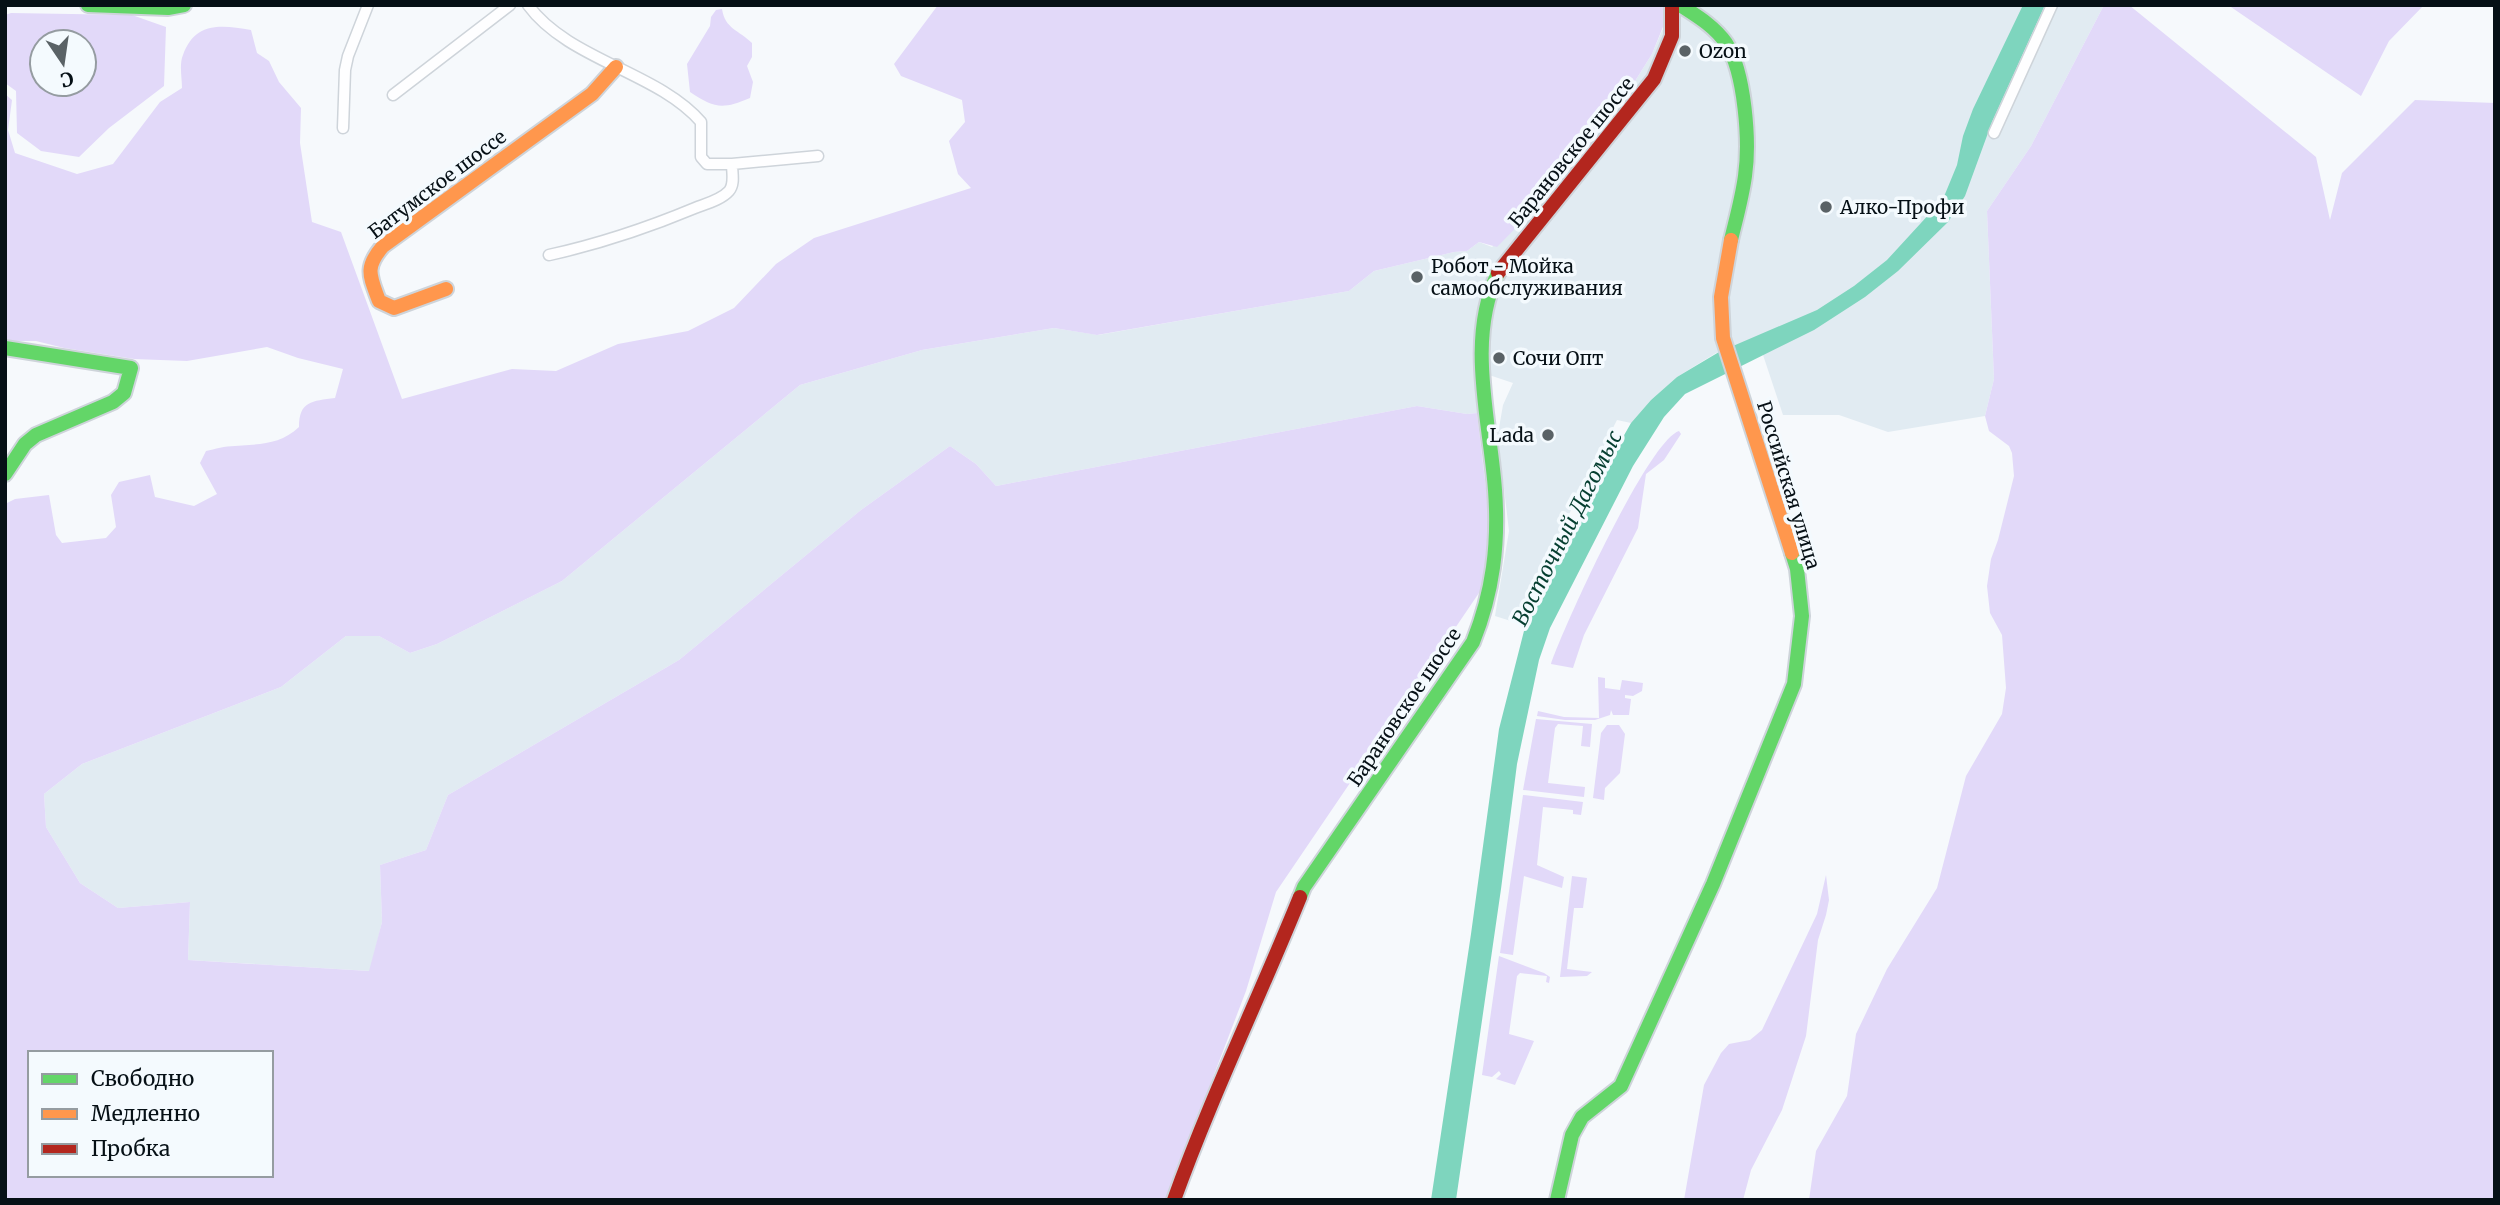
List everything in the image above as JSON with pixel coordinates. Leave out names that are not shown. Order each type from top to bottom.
[{"type":"main road","points":[[88,5],[168,8],[184,5]]},
{"type":"main road","name":"Барановское шоссе","points":[[1174,1200],[1199,1130],[1259,998],[1304,887],[1472,642],[1484,618],[1493,578],[1497,523],[1481,349],[1485,303],[1499,271],[1654,79],[1670,48],[1675,28],[1672,5]]},
{"type":"main road","name":"Российская улица","points":[[1557,1200],[1572,1135],[1582,1118],[1620,1086],[1713,884],[1794,684],[1802,616],[1797,569],[1723,338],[1719,318],[1722,286],[1745,173],[1743,90],[1730,48],[1721,35],[1680,5]]},
{"type":"main road","name":"Батумское шоссе","points":[[446,289],[394,308],[379,302],[369,272],[370,258],[592,94],[616,67]]},
{"type":"main road","points":[[5,348],[131,368],[124,393],[113,402],[36,435],[25,444],[5,474]]},
{"type":"street","points":[[343,128],[345,70],[368,5]]},
{"type":"street","points":[[393,95],[510,5]]},
{"type":"street","points":[[528,5],[541,22],[581,48],[691,110],[701,122],[702,160],[707,164],[818,156]]},
{"type":"street","points":[[1994,132],[2052,5]]},
{"type":"street","points":[[549,255],[589,246],[664,221],[716,199],[729,190],[733,180],[732,164]]},
{"type":"shaded area","points":[[938,5],[1662,5],[1666,8],[1667,17],[1652,54],[1627,94],[1556,187],[1497,247],[1479,242],[1467,251],[1374,271],[1349,291],[1097,335],[1054,328],[922,350],[800,385],[562,581],[437,644],[410,653],[379,636],[346,636],[281,687],[82,764],[44,794],[46,827],[80,883],[118,908],[190,902],[188,960],[369,971],[382,922],[380,865],[426,850],[448,795],[679,660],[861,510],[950,446],[976,464],[996,486],[1417,406],[1467,414],[1477,413],[1491,530],[1483,587],[1276,892],[1246,991],[1166,1200],[5,1200],[5,504],[15,499],[49,495],[56,535],[62,543],[106,538],[116,527],[111,495],[119,482],[150,475],[155,497],[194,506],[217,494],[200,463],[206,451],[269,442],[292,433],[299,427],[304,407],[320,400],[335,398],[343,369],[267,347],[187,361],[134,359],[36,341],[5,341],[5,94],[12,100],[8,130],[15,153],[77,174],[113,164],[160,102],[182,88],[182,59],[188,44],[195,36],[202,31],[220,27],[251,30],[257,53],[269,61],[279,82],[301,108],[300,143],[312,222],[341,232],[402,399],[512,369],[556,371],[618,344],[688,331],[734,308],[776,264],[814,238],[971,188],[958,174],[949,141],[965,122],[962,100],[901,76],[894,64]]},
{"type":"shaded area","points":[[1673,5],[2104,5],[2031,146],[1987,211],[1994,379],[1985,416],[1888,432],[1839,415],[1783,415],[1759,343],[1716,353],[1677,377],[1651,400],[1631,423],[1617,420],[1514,622],[1495,616],[1509,531],[1497,429],[1503,405],[1513,383],[1489,375],[1477,413],[1467,414],[1417,406],[996,486],[976,464],[950,446],[861,510],[679,660],[448,795],[426,850],[380,865],[382,922],[370,971],[188,960],[190,902],[118,908],[80,883],[46,827],[44,794],[82,764],[281,687],[346,636],[379,636],[410,653],[437,644],[562,581],[800,385],[922,350],[1054,328],[1098,335],[1349,291],[1374,271],[1467,251],[1479,242],[1492,247],[1556,187],[1627,94],[1652,54]]},
{"type":"shaded area","points":[[2023,5],[2045,5],[1992,122],[1965,196],[1948,222],[1898,271],[1865,297],[1814,330],[1685,394],[1664,417],[1633,466],[1550,628],[1539,660],[1517,764],[1456,1200],[1431,1200],[1499,729],[1525,627],[1536,600],[1631,423],[1651,400],[1677,377],[1719,352],[1817,310],[1854,286],[1887,260],[1943,199],[1957,165],[1963,136],[1973,109]]},
{"type":"shaded area","points":[[2104,5],[2129,5],[2316,157],[2330,220],[2342,173],[2415,100],[2495,103],[2495,1200],[1809,1200],[1816,1151],[1847,1096],[1856,1034],[1887,969],[1937,888],[1966,776],[2002,714],[2006,688],[2002,635],[1990,613],[1987,586],[1991,559],[2014,476],[2009,446],[1989,431],[1985,416],[1994,379],[1987,211],[2031,146]]},
{"type":"shaded area","points":[[2228,5],[2424,5],[2389,41],[2361,96]]},
{"type":"shaded area","points":[[722,9],[729,25],[752,43],[752,57],[747,66],[753,82],[750,98],[725,106],[712,104],[690,92],[687,64],[710,26],[711,17],[716,10]]},
{"type":"shaded area","points":[[5,15],[132,15],[166,27],[164,86],[109,128],[79,157],[41,151],[17,133],[16,91],[5,83]]},
{"type":"shaded area","points":[[1679,431],[1681,434],[1664,460],[1646,474],[1638,528],[1584,635],[1573,668],[1551,664],[1589,576],[1628,499],[1665,442]]},
{"type":"shaded area","points":[[1598,677],[1605,678],[1605,688],[1620,690],[1622,680],[1643,683],[1642,691],[1633,696],[1625,695],[1625,698],[1631,699],[1629,715],[1613,715],[1611,710],[1610,715],[1595,720],[1537,716],[1538,711],[1564,717],[1599,718]]},
{"type":"shaded area","points":[[1536,719],[1592,724],[1590,747],[1581,746],[1583,726],[1558,724],[1555,728],[1548,783],[1585,787],[1584,797],[1523,790]]},
{"type":"shaded area","points":[[1607,725],[1619,725],[1625,734],[1620,773],[1605,788],[1604,800],[1593,798],[1601,733]]},
{"type":"shaded area","points":[[1523,795],[1583,802],[1581,815],[1573,814],[1573,810],[1543,807],[1537,865],[1564,877],[1562,888],[1524,876],[1513,955],[1500,953]]},
{"type":"shaded area","points":[[1826,875],[1829,900],[1818,940],[1806,1036],[1782,1110],[1751,1170],[1743,1200],[1684,1200],[1704,1085],[1721,1053],[1729,1044],[1750,1040],[1762,1030],[1817,914]]},
{"type":"shaded area","points":[[1572,876],[1587,878],[1583,908],[1574,908],[1567,969],[1592,972],[1587,976],[1560,977]]},
{"type":"shaded area","points":[[1499,956],[1550,977],[1549,983],[1546,982],[1547,976],[1520,973],[1517,976],[1509,1034],[1534,1041],[1515,1085],[1496,1079],[1501,1074],[1499,1071],[1492,1077],[1482,1075]]},
{"type":"traffic: fast","points":[[88,5],[168,8],[184,5]]},
{"type":"traffic: fast","points":[[1680,5],[1711,26],[1726,43],[1738,71],[1742,89],[1746,127],[1745,176],[1731,240]]},
{"type":"traffic: fast","points":[[1300,897],[1304,887],[1473,642],[1480,623],[1490,586],[1496,530],[1495,490],[1483,380],[1483,325],[1488,299],[1498,273]]},
{"type":"traffic: fast","points":[[5,348],[131,368],[124,393],[113,402],[36,435],[25,444],[5,474]]},
{"type":"traffic: fast","points":[[1557,1200],[1572,1135],[1582,1117],[1621,1086],[1713,884],[1794,684],[1802,616],[1797,569],[1792,553]]},
{"type":"traffic: slow","points":[[446,289],[394,308],[379,301],[370,272],[373,260],[383,246],[592,94],[616,67]]},
{"type":"traffic: slow","points":[[1731,240],[1721,297],[1723,338],[1792,553]]},
{"type":"traffic: jam","points":[[1498,273],[1654,79],[1672,36],[1672,5]]},
{"type":"traffic: jam","points":[[1174,1200],[1300,897]]},
{"type":"place","name":"Ozon","points":[[1685,51]]},
{"type":"place","name":"Алко-Профи","points":[[1826,207]]},
{"type":"place","name":"Робот - Мойка самообслуживания","points":[[1417,277]]},
{"type":"place","name":"Сочи Опт","points":[[1499,358]]},
{"type":"place","name":"Lada","points":[[1548,435]]},
{"type":"water label","name":"Восточный Дагомыс","points":[[1567,528]]}]
